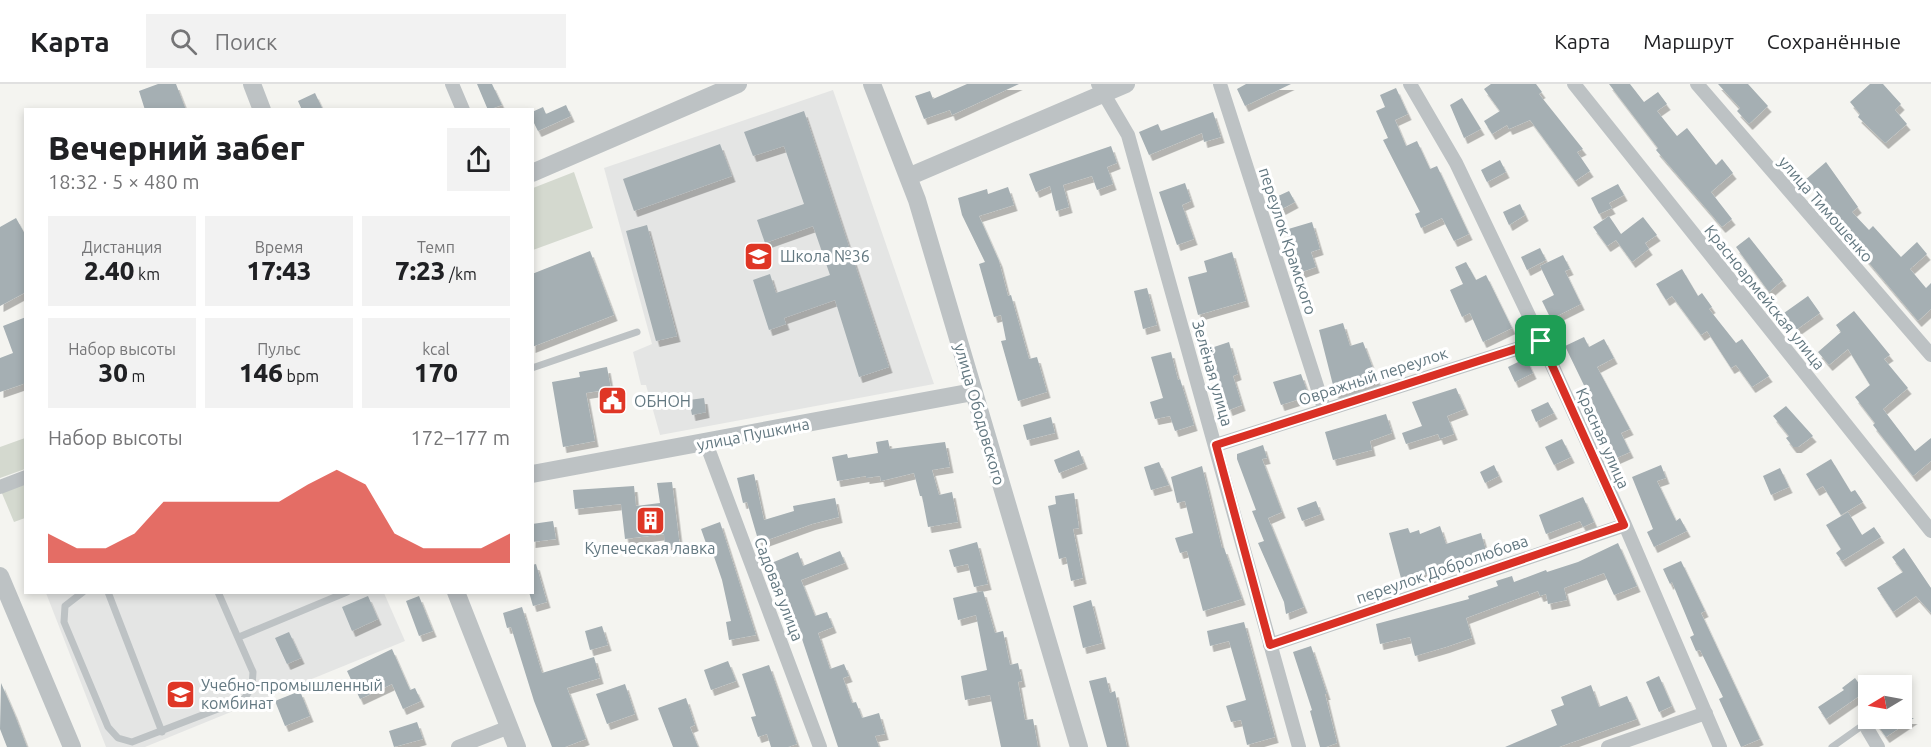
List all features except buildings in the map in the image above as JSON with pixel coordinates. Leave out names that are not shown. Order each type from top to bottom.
[{"type":"street","points":[[252,84],[261,108]]},
{"type":"street","points":[[452,84],[462,108]]},
{"type":"street","points":[[534,172],[712,88],[738,84]]},
{"type":"street","name":"улица Ободовского","points":[[872,84],[908,177],[1078,747]]},
{"type":"street","points":[[908,177],[1100,89],[1126,84]]},
{"type":"street","name":"переулок Крамского","points":[[1220,84],[1324,408]]},
{"type":"street","name":"Красная улица","points":[[1410,84],[1456,163],[1541,341],[1720,747]]},
{"type":"street","name":"Красноармейская улица","points":[[1574,84],[1931,531]]},
{"type":"street","name":"улица Тимошенко","points":[[1696,84],[1931,355]]},
{"type":"street","name":"Зелёная улица","points":[[1100,89],[1128,135],[1299,747]]},
{"type":"street","name":"Овражный переулок","points":[[1216,445],[1324,408],[1541,341]]},
{"type":"street","name":"улица Пушкина","points":[[534,474],[973,392]]},
{"type":"street","name":"Садовая улица","points":[[706,443],[820,747]]},
{"type":"street","points":[[0,487],[24,478]]},
{"type":"street","name":"переулок Добролюбова","points":[[1270,645],[1624,525]]},
{"type":"street","points":[[0,576],[72,747]]},
{"type":"street","points":[[457,594],[517,747]]},
{"type":"street","points":[[1608,747],[1706,713]]},
{"type":"street","points":[[458,747],[509,727]]},
{"type":"street","points":[[1872,729],[1878,747]]},
{"type":"lane","points":[[534,367],[637,332]]},
{"type":"lane","points":[[80,594],[65,606],[64,622],[108,727],[118,738],[132,742],[244,699],[252,687],[253,672],[219,594]]},
{"type":"lane","points":[[109,594],[162,732]]},
{"type":"lane","points":[[239,637],[342,594]]},
{"type":"lane","points":[[1832,747],[1859,729]]},
{"type":"shaded area","name":"Школа №36","points":[[833,90],[934,384],[660,435],[646,385],[641,385],[633,352],[652,344],[604,168]]},
{"type":"shaded area","points":[[574,172],[593,228],[534,250],[534,188]]},
{"type":"shaded area","points":[[24,438],[24,469],[0,478],[0,447]]},
{"type":"shaded area","points":[[24,482],[24,518],[14,522],[1,491]]},
{"type":"shaded area","name":"Учебно-промышленный комбинат","points":[[46,594],[384,594],[405,641],[145,747],[106,747]]},
{"type":"place","name":"Школа №36","points":[[759,256]]},
{"type":"place","name":"ОБНОН","points":[[613,401]]},
{"type":"place","name":"Купеческая лавка","points":[[650,520]]},
{"type":"place","name":"Учебно-промышленный комбинат","points":[[180,694]]},
{"type":"route","points":[[1541,341],[1624,525],[1270,645],[1216,445],[1324,408],[1541,341]]}]
